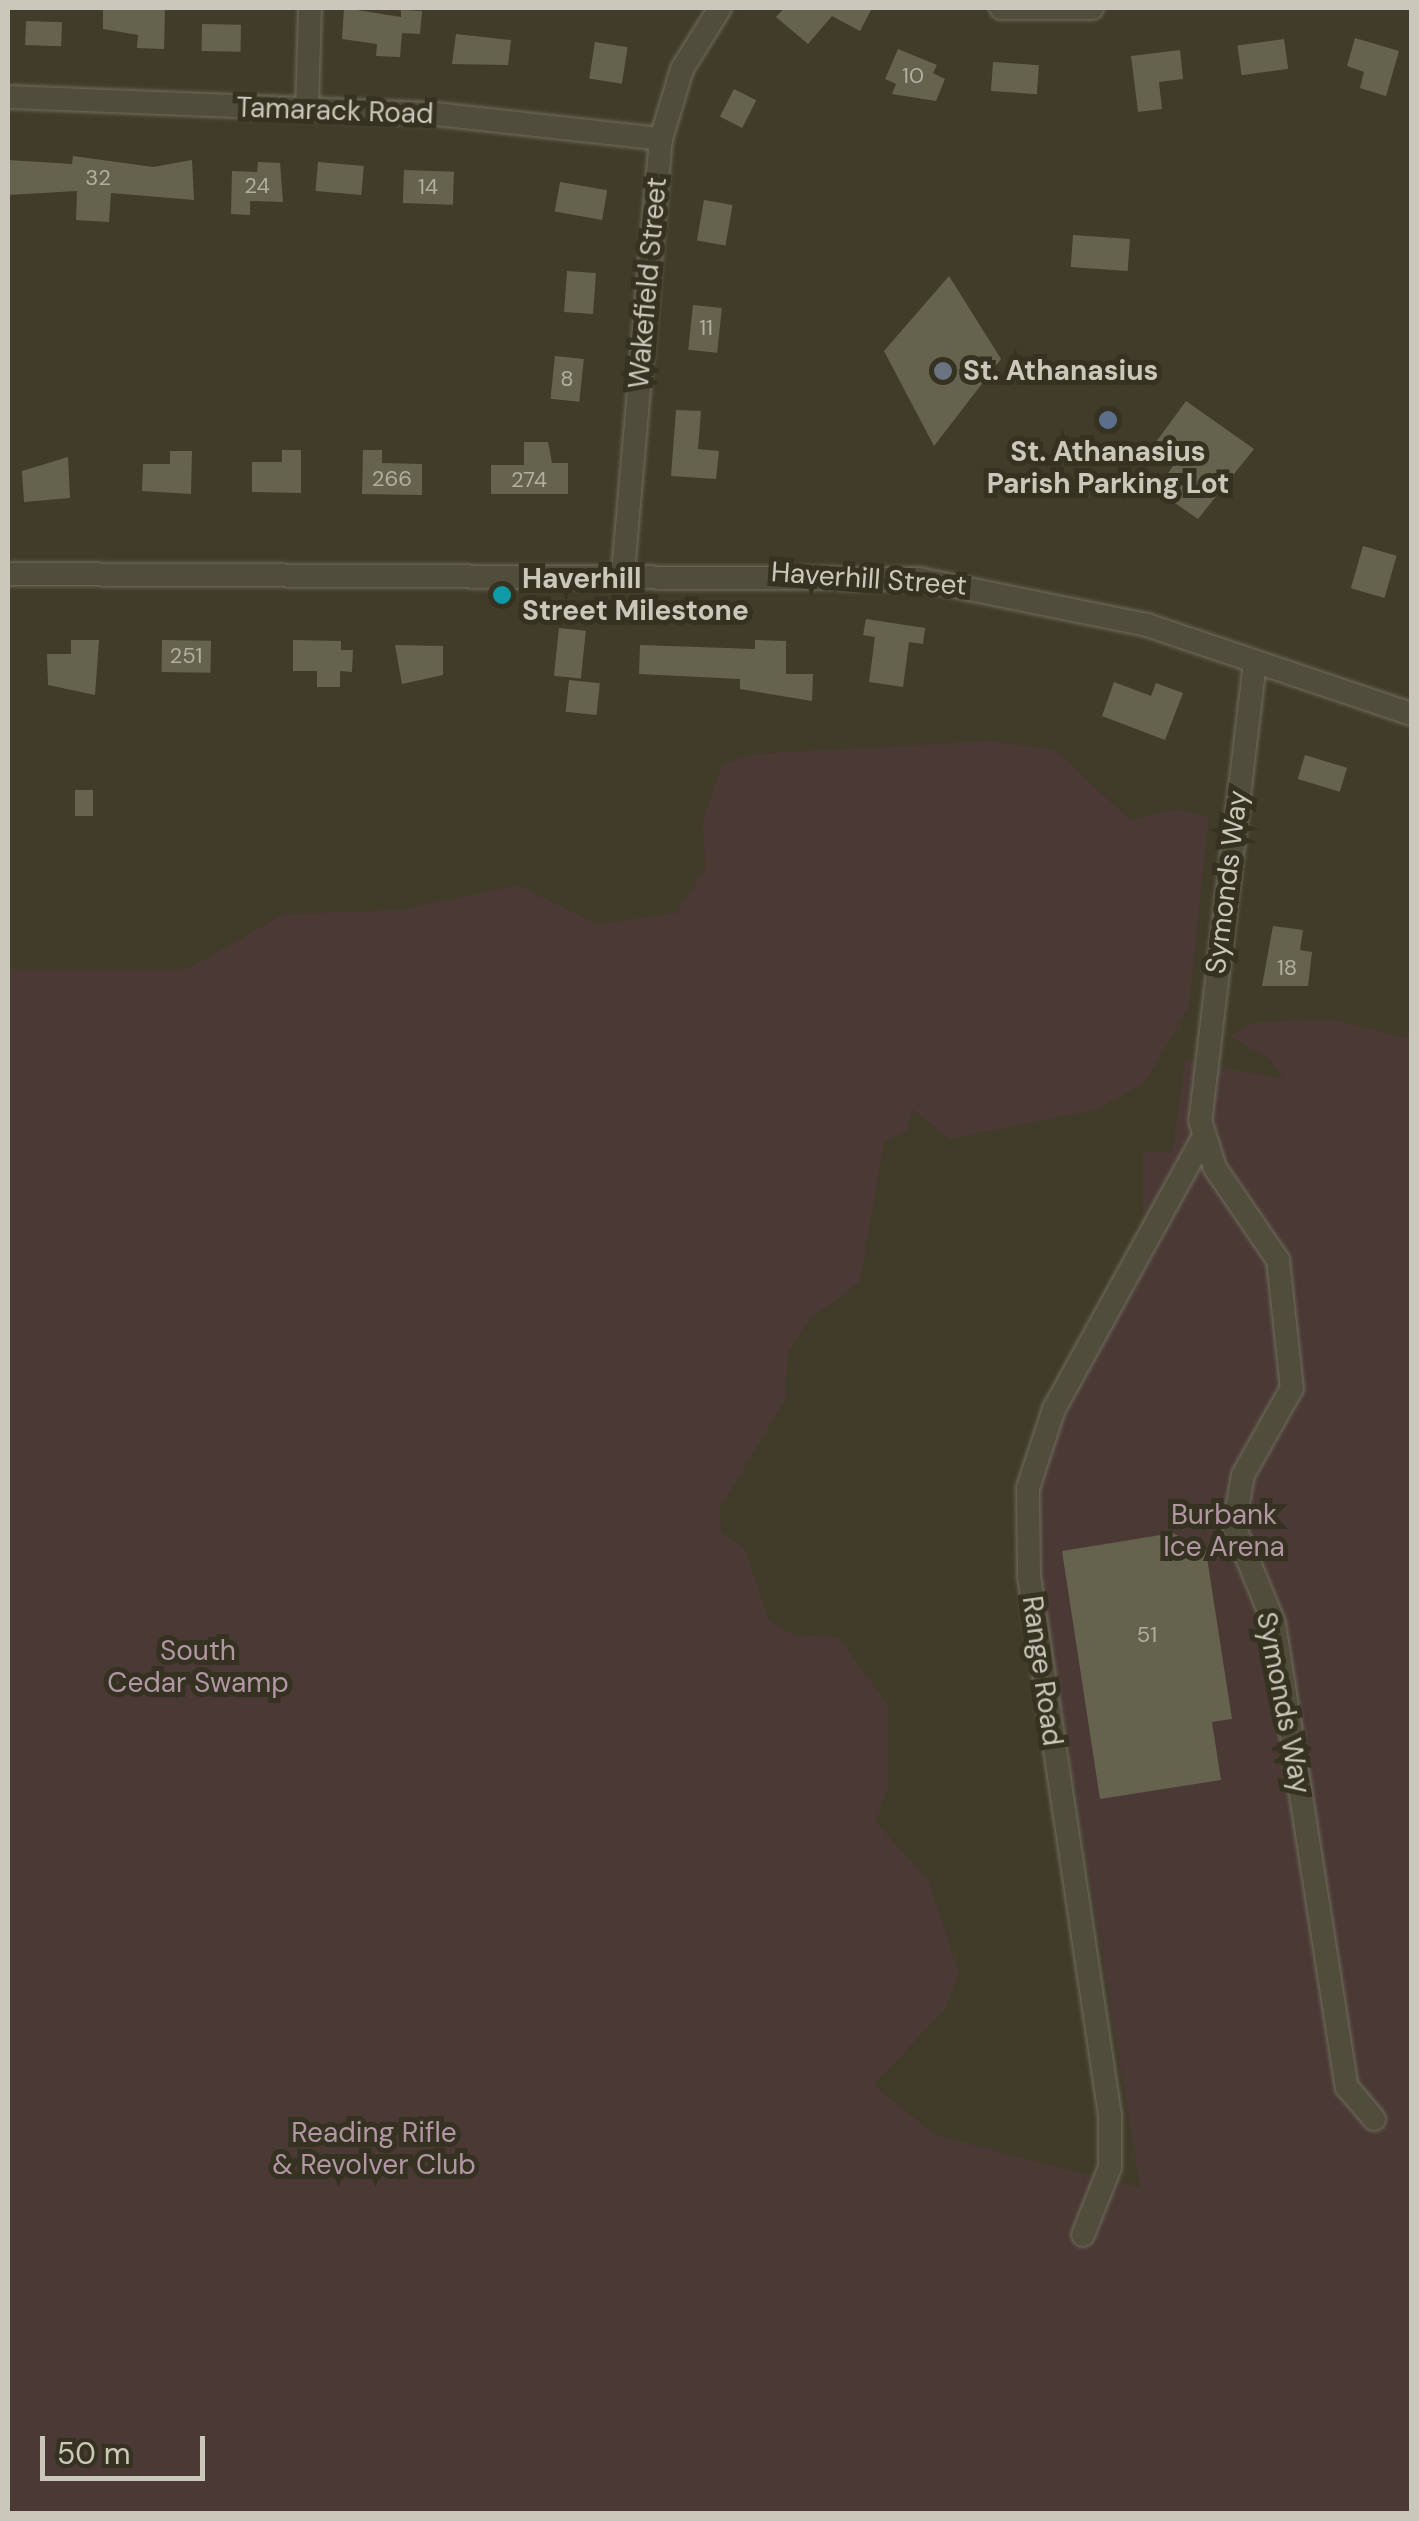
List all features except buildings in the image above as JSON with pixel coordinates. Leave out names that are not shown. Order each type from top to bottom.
[{"type":"street","points":[[306,109],[310,8]]},
{"type":"street","name":"Wakefield Street","points":[[623,572],[661,139],[682,68],[720,8]]},
{"type":"street","points":[[1001,8],[1092,8]]},
{"type":"street","name":"Tamarack Road","points":[[8,97],[306,109],[661,139]]},
{"type":"street","name":"Haverhill Street","points":[[8,574],[623,572],[988,588],[1255,662],[1412,714]]},
{"type":"street","name":"Symonds Way","points":[[1255,662],[1202,1140],[1278,1260],[1292,1388],[1244,1475],[1234,1526],[1274,1623],[1348,2087],[1374,2119]]},
{"type":"street","name":"Range Road","points":[[1083,2235],[1110,2167],[1110,2116],[1028,1576],[1028,1488],[1069,1380],[1202,1140]]},
{"type":"green space","points":[[990,741],[1055,750],[1130,820],[1178,809],[1209,817],[1189,1007],[1144,1084],[1097,1109],[949,1139],[912,1109],[907,1131],[884,1142],[860,1282],[809,1320],[788,1353],[785,1400],[719,1510],[722,1533],[744,1547],[768,1619],[793,1635],[838,1637],[888,1705],[888,1789],[876,1822],[929,1881],[959,1975],[945,2009],[874,2085],[935,2135],[1140,2188],[1040,1574],[1036,1496],[1047,1445],[1143,1253],[1143,1152],[1172,1152],[1185,1060],[1283,1079],[1271,1060],[1229,1036],[1256,1022],[1332,1019],[1411,1039],[1411,2513],[8,2514],[8,969],[187,969],[284,914],[402,910],[517,885],[597,924],[676,913],[706,868],[702,824],[722,765],[753,754]]},
{"type":"place","name":"St. Athanasius","points":[[943,371]]},
{"type":"place","name":"St. Athanasius Parish Parking Lot","points":[[1108,420]]},
{"type":"place","name":"Haverhill Street Milestone","points":[[502,595]]},
{"type":"park label","name":"Burbank Ice Arena","points":[[1224,1531]]},
{"type":"park label","name":"South Cedar Swamp","points":[[198,1667]]},
{"type":"park label","name":"Reading Rifle & Revolver Club","points":[[374,2149]]}]
